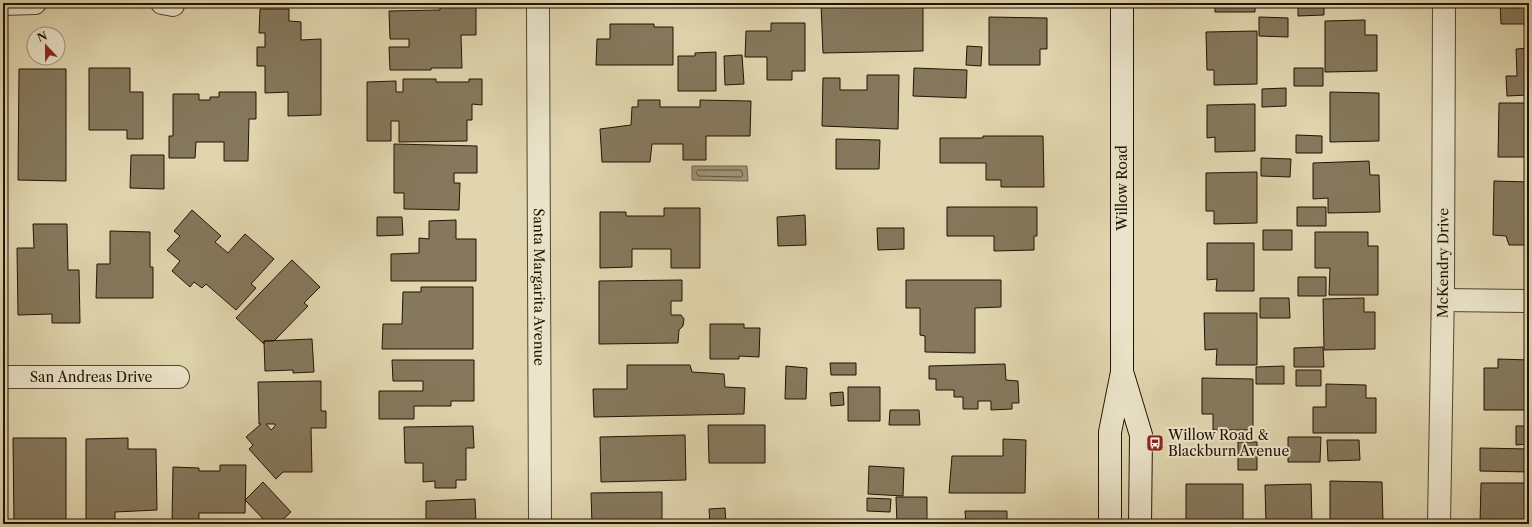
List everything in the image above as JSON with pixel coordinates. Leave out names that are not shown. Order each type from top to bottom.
[{"type":"street","points":[[3,4],[35,3]]},
{"type":"street","name":"Santa Margarita Avenue","points":[[538,3],[540,524]]},
{"type":"street","name":"Willow Road","points":[[1110,524],[1110,432],[1122,372],[1122,3]]},
{"type":"street","name":"McKendry Drive","points":[[1438,524],[1443,300],[1444,3]]},
{"type":"street","points":[[1443,300],[1529,301]]},
{"type":"street","name":"Willow Road","points":[[1122,372],[1141,435],[1140,524]]},
{"type":"street","name":"San Andreas Drive","points":[[3,377],[178,377]]},
{"type":"water","points":[[692,166],[747,166],[748,181],[692,180]]},
{"type":"building","points":[[1215,3],[1255,3],[1255,12],[1215,12]]},
{"type":"building","points":[[1298,3],[1324,3],[1324,15],[1298,16]]},
{"type":"building","points":[[1500,3],[1529,3],[1529,24],[1501,24]]},
{"type":"building","points":[[458,4],[458,6],[476,6],[476,35],[461,35],[462,68],[390,70],[389,47],[409,47],[409,39],[390,39],[389,11],[440,10],[440,5]]},
{"type":"building","points":[[821,4],[923,4],[923,51],[823,53]]},
{"type":"building","points":[[260,9],[289,9],[289,21],[301,22],[301,40],[321,39],[321,115],[288,116],[288,92],[265,93],[265,66],[257,66],[257,47],[265,47],[265,33],[259,33]]},
{"type":"building","points":[[989,17],[1047,18],[1047,49],[1040,49],[1040,65],[989,65]]},
{"type":"building","points":[[1259,17],[1288,18],[1288,37],[1259,36]]},
{"type":"building","points":[[1365,20],[1365,35],[1377,35],[1377,71],[1325,72],[1325,21]]},
{"type":"building","points":[[771,23],[805,23],[805,71],[792,71],[792,80],[767,80],[767,57],[745,57],[746,31],[771,31]]},
{"type":"building","points":[[610,24],[654,24],[654,27],[673,27],[673,65],[596,65],[597,39],[610,39]]},
{"type":"building","points":[[1257,31],[1257,84],[1214,85],[1214,70],[1207,70],[1206,32]]},
{"type":"building","points":[[967,46],[982,47],[981,66],[966,65]]},
{"type":"building","points":[[1529,48],[1529,95],[1507,96],[1506,76],[1517,76],[1516,49]]},
{"type":"building","points":[[716,52],[716,91],[678,91],[678,56],[695,56],[695,53]]},
{"type":"building","points":[[742,55],[744,84],[725,85],[724,56]]},
{"type":"building","points":[[89,68],[130,68],[130,92],[143,92],[143,139],[127,139],[127,130],[89,130]]},
{"type":"building","points":[[914,68],[967,70],[966,98],[913,96]]},
{"type":"building","points":[[1294,68],[1323,68],[1323,86],[1294,86]]},
{"type":"building","points":[[19,69],[66,69],[66,181],[18,180]]},
{"type":"building","points":[[867,75],[899,75],[898,129],[822,126],[823,78],[840,78],[840,90],[867,90]]},
{"type":"building","points":[[403,79],[436,79],[436,82],[469,82],[469,79],[482,79],[482,105],[472,104],[472,120],[467,120],[467,141],[399,142],[399,121],[391,121],[391,141],[367,141],[367,82],[396,81],[396,92],[403,92]]},
{"type":"building","points":[[1286,88],[1286,106],[1262,107],[1262,89]]},
{"type":"building","points":[[219,92],[256,92],[256,119],[249,119],[248,161],[224,161],[224,142],[196,142],[195,158],[169,158],[169,136],[173,136],[173,94],[199,94],[199,100],[210,100],[210,97],[219,97]]},
{"type":"building","points":[[1330,92],[1379,93],[1379,141],[1330,142]]},
{"type":"building","points":[[638,100],[660,100],[660,107],[700,107],[700,100],[751,101],[750,136],[706,136],[706,160],[683,160],[683,144],[652,144],[650,162],[602,162],[600,129],[631,125],[632,107],[638,107]]},
{"type":"building","points":[[1499,103],[1529,103],[1529,157],[1498,157]]},
{"type":"building","points":[[1255,104],[1255,151],[1215,152],[1215,137],[1207,138],[1207,105]]},
{"type":"building","points":[[1296,135],[1322,136],[1322,153],[1296,153]]},
{"type":"building","points":[[983,136],[1043,136],[1044,187],[1001,187],[1001,180],[986,180],[986,163],[940,163],[940,138],[983,138]]},
{"type":"building","points":[[836,139],[880,140],[879,169],[836,169]]},
{"type":"building","points":[[394,144],[477,146],[477,173],[454,173],[454,183],[460,183],[459,210],[404,209],[404,193],[394,193]]},
{"type":"building","points":[[131,155],[164,155],[164,189],[130,188]]},
{"type":"building","points":[[1261,158],[1291,159],[1290,177],[1261,176]]},
{"type":"building","points":[[1369,161],[1370,175],[1379,175],[1380,212],[1328,213],[1328,198],[1313,199],[1313,163]]},
{"type":"building","points":[[1257,172],[1257,223],[1214,224],[1214,211],[1206,211],[1206,173]]},
{"type":"building","points":[[1494,181],[1529,182],[1529,245],[1509,245],[1506,236],[1493,235]]},
{"type":"building","points":[[947,207],[1037,207],[1037,236],[1034,236],[1034,250],[994,251],[994,236],[947,236]]},
{"type":"building","points":[[1297,207],[1326,207],[1326,226],[1297,226]]},
{"type":"building","points":[[664,208],[700,208],[700,268],[671,268],[671,249],[632,249],[632,267],[600,268],[600,212],[626,212],[626,216],[664,216]]},
{"type":"building","points":[[192,210],[221,236],[215,242],[228,253],[245,234],[274,259],[251,284],[256,288],[236,310],[206,284],[202,288],[194,282],[190,287],[172,271],[180,261],[167,250],[180,236],[174,231]]},
{"type":"building","points":[[805,215],[806,245],[778,246],[777,217]]},
{"type":"building","points":[[377,217],[402,217],[403,235],[377,236]]},
{"type":"building","points":[[456,220],[456,239],[476,239],[476,281],[391,281],[391,254],[419,253],[419,238],[429,239],[429,221]]},
{"type":"building","points":[[33,224],[67,224],[68,270],[79,270],[80,323],[52,323],[52,314],[18,315],[17,248],[34,248]]},
{"type":"building","points":[[877,228],[904,228],[904,249],[878,250]]},
{"type":"building","points":[[1263,230],[1292,230],[1292,250],[1263,250]]},
{"type":"building","points":[[110,231],[150,232],[150,267],[153,267],[153,298],[96,298],[97,264],[110,264]]},
{"type":"building","points":[[1315,232],[1368,232],[1368,246],[1378,246],[1378,295],[1329,295],[1330,268],[1315,268]]},
{"type":"building","points":[[1207,243],[1254,243],[1254,291],[1216,291],[1217,279],[1207,280]]},
{"type":"building","points":[[292,260],[320,287],[304,303],[308,306],[274,341],[264,341],[264,344],[236,318]]},
{"type":"building","points":[[1298,277],[1326,277],[1326,296],[1298,296]]},
{"type":"building","points":[[682,280],[682,301],[671,301],[671,315],[681,315],[684,319],[683,326],[679,330],[678,343],[599,344],[599,281]]},
{"type":"building","points":[[906,280],[1001,280],[1001,307],[975,308],[975,353],[925,352],[925,336],[920,335],[920,308],[906,308]]},
{"type":"building","points":[[421,287],[473,287],[473,349],[382,349],[383,324],[402,324],[403,292],[421,292]]},
{"type":"building","points":[[1260,298],[1289,298],[1290,318],[1260,318]]},
{"type":"building","points":[[1364,298],[1364,312],[1375,312],[1375,349],[1324,350],[1323,299]]},
{"type":"building","points":[[1204,313],[1257,313],[1257,365],[1216,365],[1217,349],[1205,350]]},
{"type":"building","points":[[710,324],[744,324],[744,328],[760,328],[759,357],[739,356],[739,359],[710,359]]},
{"type":"building","points":[[312,339],[314,372],[293,373],[293,370],[265,371],[264,341]]},
{"type":"building","points":[[1323,347],[1324,367],[1294,367],[1294,348]]},
{"type":"building","points":[[1498,359],[1529,360],[1529,410],[1484,410],[1484,368],[1498,368]]},
{"type":"building","points":[[392,360],[474,360],[474,401],[451,401],[451,406],[414,406],[414,419],[379,419],[379,391],[423,391],[423,381],[393,381]]},
{"type":"building","points":[[830,363],[856,363],[856,375],[831,375]]},
{"type":"building","points":[[1005,364],[1006,380],[1018,381],[1019,403],[1012,403],[1012,409],[991,410],[991,401],[978,401],[978,409],[963,409],[963,397],[954,397],[954,390],[936,390],[936,379],[929,379],[929,366]]},
{"type":"building","points":[[627,365],[690,365],[692,372],[724,374],[725,387],[745,388],[744,414],[594,417],[593,389],[627,389]]},
{"type":"building","points":[[786,366],[807,368],[806,399],[785,399]]},
{"type":"building","points":[[1284,366],[1284,384],[1256,384],[1256,367]]},
{"type":"building","points":[[1296,370],[1321,370],[1321,386],[1296,386]]},
{"type":"building","points":[[1202,378],[1253,379],[1253,430],[1213,430],[1213,414],[1202,414]]},
{"type":"building","points":[[321,381],[321,411],[326,411],[326,428],[311,428],[312,472],[283,472],[276,479],[249,449],[253,445],[246,437],[261,424],[259,424],[258,382]],"holes":[[[266,424],[275,424],[271,430]]]},
{"type":"building","points":[[1326,384],[1366,385],[1366,398],[1376,398],[1376,433],[1313,433],[1313,407],[1326,407]]},
{"type":"building","points":[[848,387],[880,387],[880,421],[848,421]]},
{"type":"building","points":[[843,392],[844,405],[831,406],[830,393]]},
{"type":"building","points":[[890,410],[919,410],[920,425],[889,425]]},
{"type":"building","points":[[708,425],[765,425],[765,463],[709,463]]},
{"type":"building","points":[[473,426],[474,448],[466,448],[466,480],[456,480],[456,488],[435,488],[435,481],[423,482],[423,463],[405,463],[404,427]]},
{"type":"building","points":[[1516,426],[1529,426],[1529,444],[1516,445]]},
{"type":"building","points":[[685,435],[686,480],[601,482],[600,437]]},
{"type":"building","points":[[1288,437],[1321,437],[1320,462],[1288,462]]},
{"type":"building","points":[[13,438],[66,438],[66,524],[14,524]]},
{"type":"building","points":[[128,438],[128,449],[156,449],[157,510],[115,512],[115,524],[86,524],[86,439]]},
{"type":"building","points":[[1003,439],[1026,440],[1025,493],[949,493],[952,456],[1003,456]]},
{"type":"building","points":[[1327,440],[1359,440],[1360,460],[1328,461]]},
{"type":"building","points":[[1238,442],[1257,442],[1257,470],[1238,470]]},
{"type":"building","points":[[1480,448],[1529,449],[1529,472],[1480,471]]},
{"type":"building","points":[[220,465],[246,465],[245,513],[199,513],[199,524],[172,524],[173,467],[199,468],[199,471],[220,471]]},
{"type":"building","points":[[869,466],[904,468],[903,496],[868,494]]},
{"type":"building","points":[[1330,481],[1382,482],[1383,523],[1330,524]]},
{"type":"building","points":[[263,482],[291,512],[278,524],[268,524],[245,500]]},
{"type":"building","points":[[1481,483],[1529,483],[1529,524],[1480,524]]},
{"type":"building","points":[[1186,484],[1243,484],[1243,524],[1186,524]]},
{"type":"building","points":[[1311,484],[1312,523],[1266,524],[1265,485]]},
{"type":"building","points":[[662,492],[662,524],[592,524],[591,493]]},
{"type":"building","points":[[896,497],[927,497],[927,524],[897,524]]},
{"type":"building","points":[[867,498],[891,499],[890,512],[867,511]]},
{"type":"building","points":[[475,499],[476,524],[430,524],[430,522],[426,522],[426,501]]},
{"type":"building","points":[[725,508],[726,524],[710,524],[709,509]]},
{"type":"building","points":[[965,511],[1007,511],[1007,524],[966,524]]},
{"type":"place","name":"Willow Road & Blackburn Avenue","points":[[1155,443]]}]
